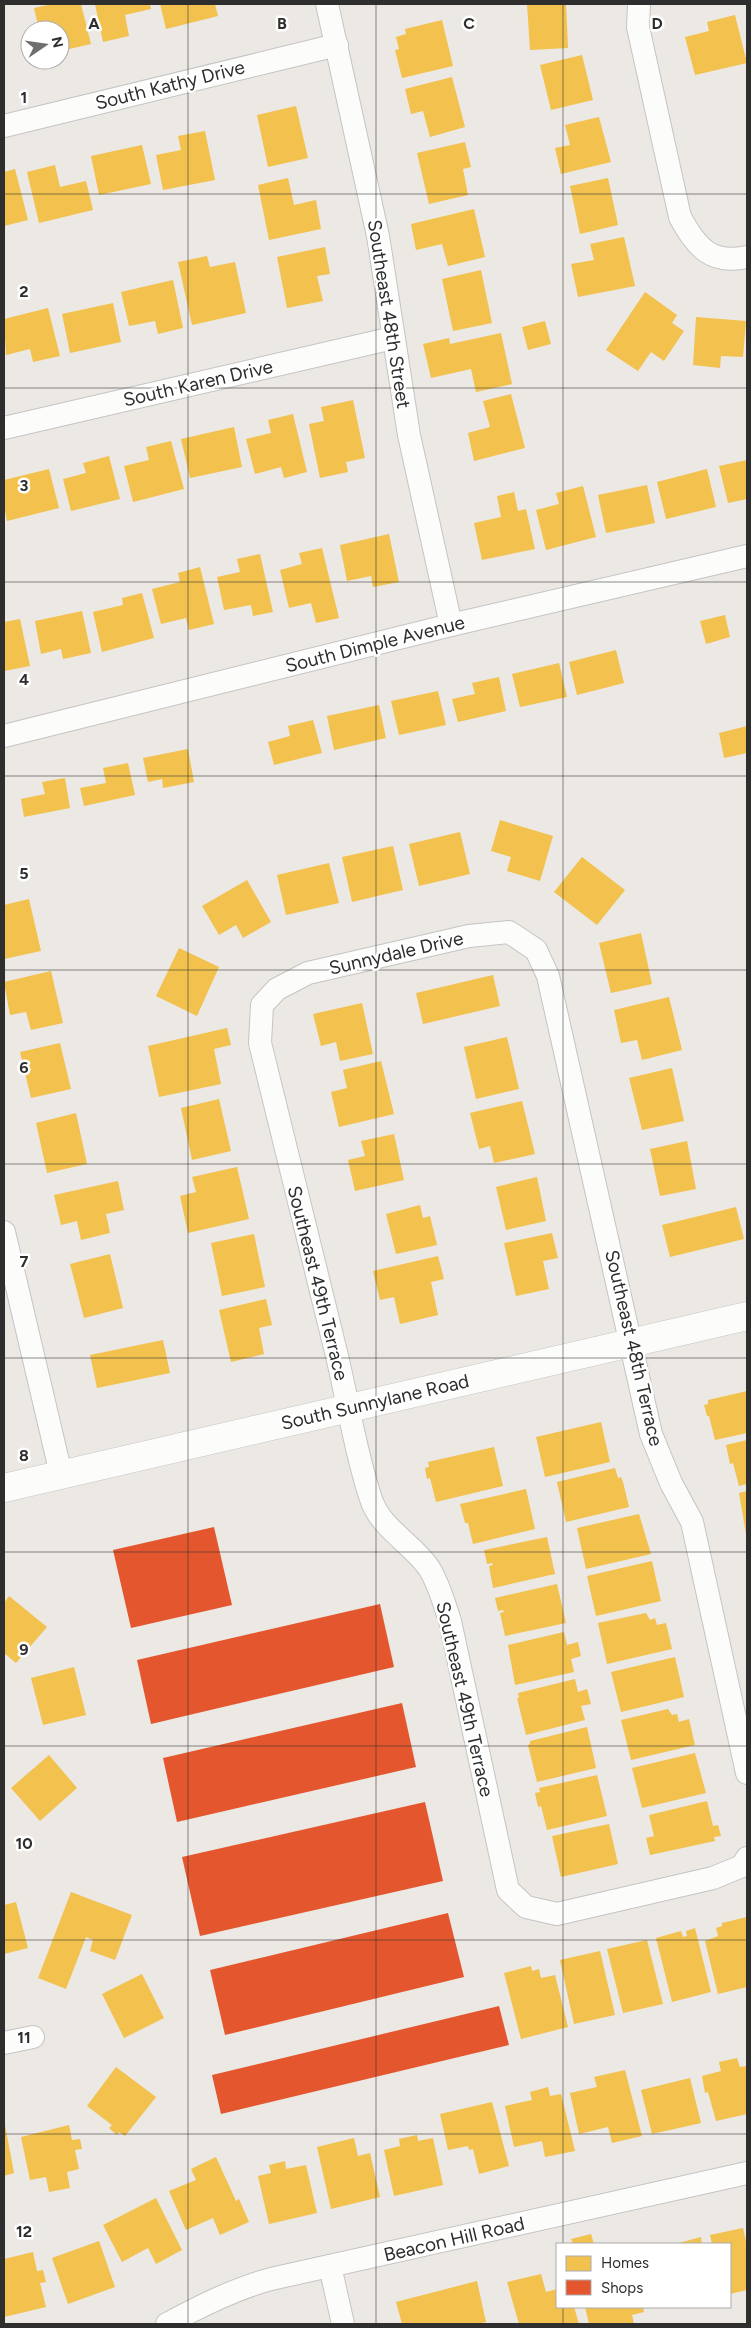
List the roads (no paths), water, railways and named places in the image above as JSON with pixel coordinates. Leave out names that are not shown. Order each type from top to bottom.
[{"type":"main road","name":"South Sunnylane Road","points":[[4,1488],[747,1316]]},
{"type":"street","name":"Southeast 48th Street","points":[[327,4],[378,236],[409,435],[451,624]]},
{"type":"street","points":[[639,4],[638,27],[680,217],[690,236],[703,250],[718,257],[734,260],[747,257]]},
{"type":"street","name":"South Kathy Drive","points":[[4,126],[336,45]]},
{"type":"street","name":"South Karen Drive","points":[[4,428],[393,338]]},
{"type":"street","name":"South Dimple Avenue","points":[[4,736],[451,624],[747,556]]},
{"type":"street","name":"Sunnydale Drive","points":[[262,1005],[277,989],[308,973],[469,936],[509,932],[536,950]]},
{"type":"street","name":"Southeast 48th Terrace","points":[[536,950],[548,976],[632,1342],[651,1434],[671,1483],[692,1522],[747,1773]]},
{"type":"street","name":"Southeast 49th Terrace","points":[[262,1005],[260,1043],[372,1502],[386,1524],[408,1544],[429,1569],[441,1593],[450,1621],[508,1890],[526,1907],[557,1914],[713,1878],[742,1866],[747,1858]]},
{"type":"street","points":[[4,1232],[61,1474]]},
{"type":"street","points":[[4,2043],[33,2037]]},
{"type":"street","name":"Beacon Hill Road","points":[[167,2324],[214,2299],[244,2286],[747,2172]]},
{"type":"street","points":[[330,2266],[343,2324]]}]
